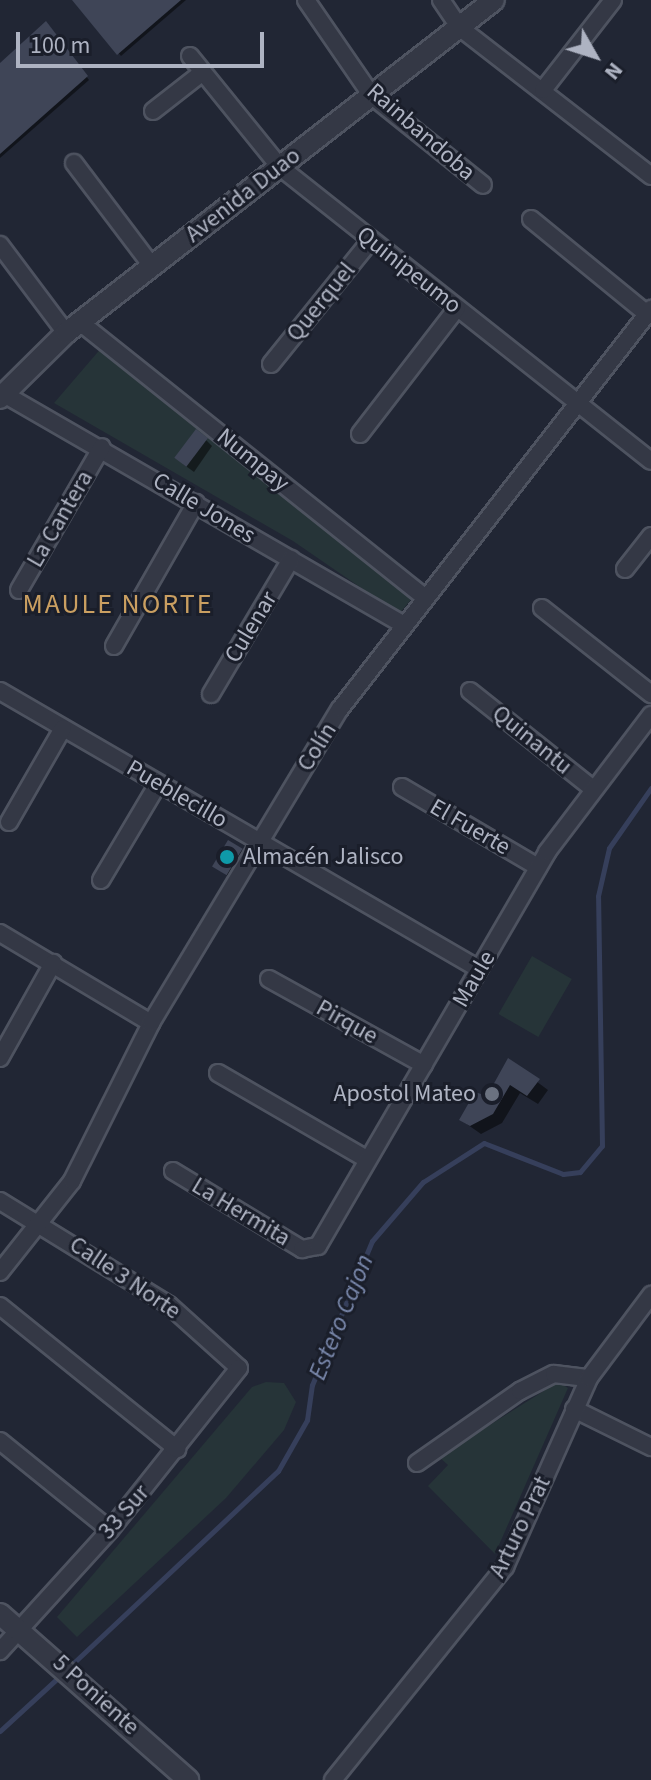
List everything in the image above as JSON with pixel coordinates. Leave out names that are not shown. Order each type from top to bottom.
[{"type":"street","name":"Rainbandoba","points":[[306,0],[372,96],[483,185]]},
{"type":"street","points":[[441,0],[459,27],[651,176]]},
{"type":"street","name":"Avenida Duao","points":[[2,396],[74,328],[494,0]]},
{"type":"street","points":[[543,90],[613,0]]},
{"type":"street","name":"Quinipeumo","points":[[190,56],[280,167],[651,461]]},
{"type":"street","points":[[153,111],[203,72]]},
{"type":"street","points":[[74,163],[152,266]]},
{"type":"street","points":[[531,219],[649,312]]},
{"type":"street","name":"Querquel","points":[[271,364],[371,240]]},
{"type":"street","name":"Numpay","points":[[0,245],[74,328],[425,598]]},
{"type":"street","points":[[360,434],[457,308]]},
{"type":"street","name":"Colín","points":[[0,1272],[76,1175],[151,1023],[340,709],[403,624],[649,312]]},
{"type":"street","name":"Calle Jones","points":[[2,396],[102,447],[403,624]]},
{"type":"street","name":"La Cantera","points":[[19,590],[102,447]]},
{"type":"street","points":[[114,646],[196,503]]},
{"type":"street","points":[[625,569],[651,536]]},
{"type":"street","name":"Culenar","points":[[211,694],[291,559]]},
{"type":"street","points":[[542,608],[651,694]]},
{"type":"street","name":"Pueblecillo","points":[[0,691],[479,969]]},
{"type":"street","name":"Quinantu","points":[[470,691],[593,789]]},
{"type":"street","name":"Maule","points":[[310,1251],[368,1160],[538,867],[651,715]]},
{"type":"street","points":[[9,822],[63,728]]},
{"type":"street","points":[[101,880],[158,784]]},
{"type":"street","name":"El Fuerte","points":[[402,787],[538,867]]},
{"type":"street","points":[[0,933],[151,1023]]},
{"type":"street","points":[[0,1058],[53,963]]},
{"type":"street","name":"Pirque","points":[[269,979],[424,1065]]},
{"type":"street","points":[[218,1073],[368,1160]]},
{"type":"street","name":"La Hermita","points":[[173,1171],[310,1251]]},
{"type":"street","name":"Calle 3 Norte","points":[[0,1201],[41,1223],[169,1305],[239,1368]]},
{"type":"street","name":"Arturo Prat","points":[[333,1780],[505,1567],[589,1378],[651,1295]]},
{"type":"street","points":[[0,1306],[177,1449]]},
{"type":"street","name":"33 Sur","points":[[0,1651],[110,1530],[239,1368]]},
{"type":"street","points":[[417,1463],[531,1385],[554,1374],[589,1378]]},
{"type":"street","points":[[574,1409],[651,1447]]},
{"type":"street","points":[[0,1441],[110,1530]]},
{"type":"street","name":"5 Poniente","points":[[0,1614],[93,1689],[188,1780]]},
{"type":"shaded area","points":[[103,346],[414,596],[399,614],[293,541],[54,403]]},
{"type":"shaded area","points":[[532,956],[572,979],[538,1037],[498,1014]]},
{"type":"shaded area","points":[[266,1382],[284,1383],[296,1402],[284,1430],[226,1498],[77,1637],[57,1617],[252,1387]]},
{"type":"shaded area","points":[[558,1382],[568,1388],[495,1554],[428,1486],[448,1465],[439,1457]]},
{"type":"building","points":[[72,0],[181,0],[117,55]]},
{"type":"building","points":[[46,21],[88,76],[0,154],[0,63]]},
{"type":"building","points":[[196,429],[208,438],[186,467],[174,458]]},
{"type":"building","name":"Almacén Jalisco","points":[[228,840],[243,849],[227,875],[212,867]]},
{"type":"building","name":"Apostol Mateo","points":[[508,1058],[540,1079],[527,1096],[510,1085],[493,1114],[470,1126],[459,1120],[475,1092],[487,1096]]},
{"type":"waterway","name":"Estero Cajon","points":[[68,1668],[278,1471],[307,1420],[312,1385],[372,1241],[423,1182],[484,1143],[563,1174],[580,1172],[602,1146],[598,896],[609,848],[651,788]]},
{"type":"waterway","name":"Estero Cajon","points":[[0,1731],[61,1675]]},
{"type":"place","name":"Almacén Jalisco","points":[[227,857]]},
{"type":"place","name":"Apostol Mateo","points":[[492,1094]]},
{"type":"district","name":"MAULE NORTE","points":[[118,604]]}]
